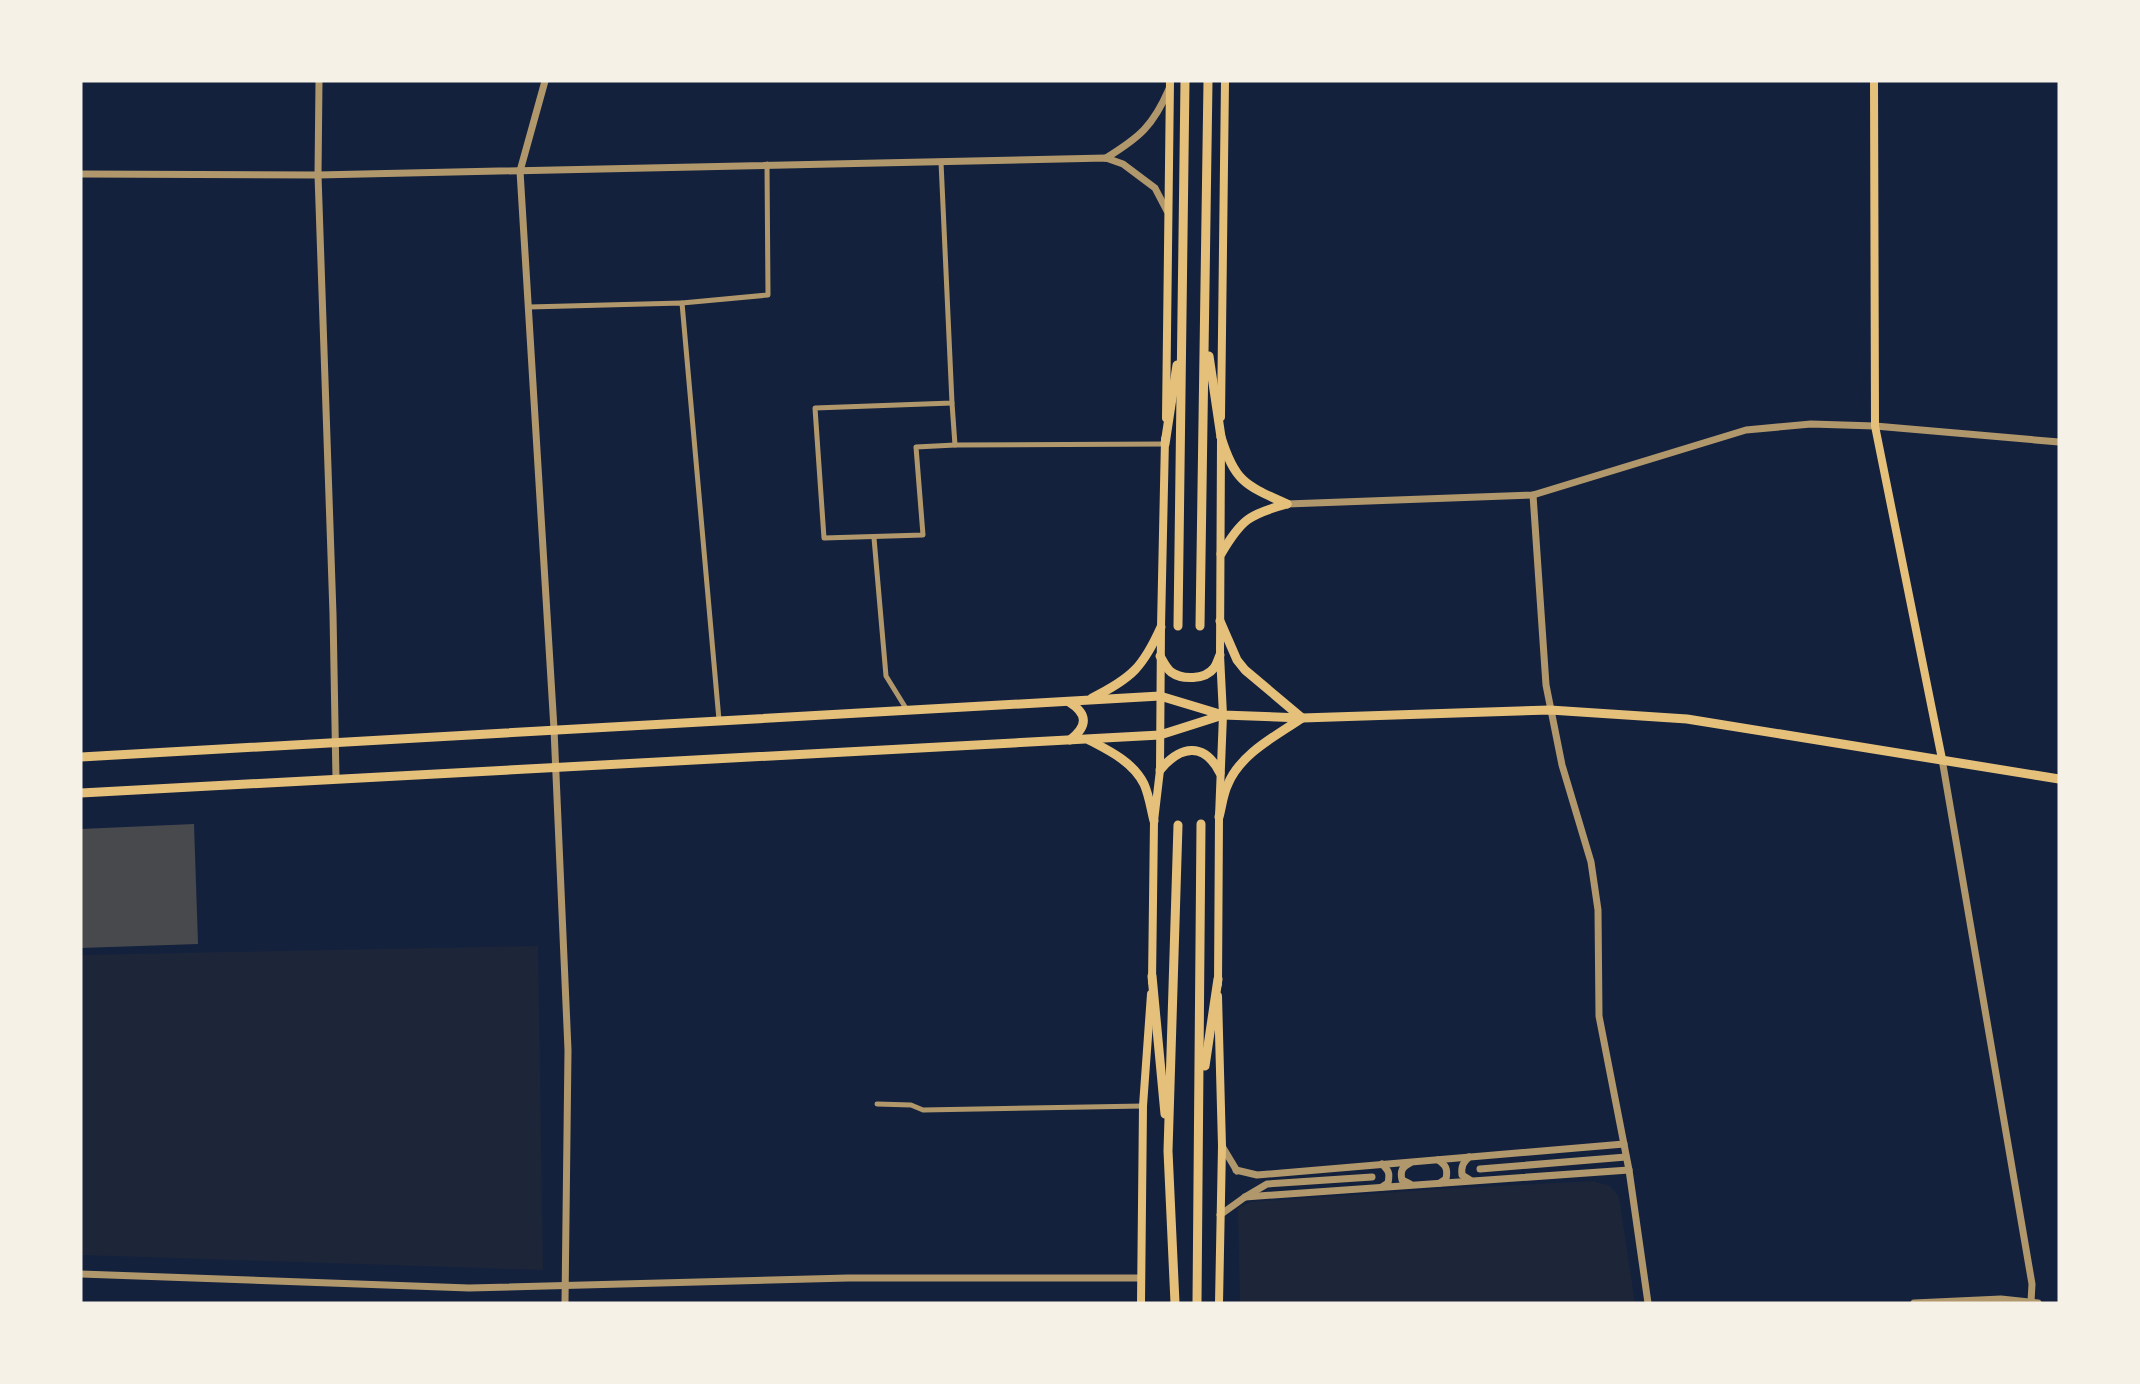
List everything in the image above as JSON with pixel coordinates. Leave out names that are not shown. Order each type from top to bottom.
[{"type":"main road","points":[[1178,626],[1185,81]]},
{"type":"main road","points":[[1200,626],[1208,81]]},
{"type":"main road","points":[[1219,1303],[1222,1146],[1218,979],[1219,817],[1223,715],[1220,621],[1225,81]]},
{"type":"main road","points":[[1874,81],[1875,426],[1942,759]]},
{"type":"main road","points":[[1141,1303],[1143,1106],[1152,976],[1154,821],[1160,770],[1170,84]]},
{"type":"main road","points":[[1165,444],[1183,327]]},
{"type":"main road","points":[[1204,328],[1221,437],[1228,460],[1236,474],[1246,484],[1287,504]]},
{"type":"main road","points":[[1221,555],[1239,526],[1256,514],[1287,504]]},
{"type":"main road","points":[[1220,621],[1237,660],[1245,670],[1302,718]]},
{"type":"main road","points":[[1087,700],[1114,687],[1133,674],[1148,655],[1161,627]]},
{"type":"main road","points":[[1160,656],[1172,672],[1181,677],[1197,677],[1208,674],[1214,668],[1220,655]]},
{"type":"main road","points":[[81,757],[1160,696],[1223,715],[1302,718],[1550,710],[1687,719],[2059,780]]},
{"type":"main road","points":[[1069,702],[1082,713],[1083,720],[1083,727],[1070,740]]},
{"type":"main road","points":[[81,793],[1160,735],[1223,715]]},
{"type":"main road","points":[[1219,817],[1228,783],[1242,762],[1254,750],[1302,718]]},
{"type":"main road","points":[[1087,739],[1133,768],[1144,785],[1154,821]]},
{"type":"main road","points":[[1160,770],[1176,754],[1197,750],[1209,756],[1220,773]]},
{"type":"main road","points":[[1197,1303],[1201,824]]},
{"type":"main road","points":[[1168,1151],[1178,825]]},
{"type":"main road","points":[[1152,976],[1168,1151],[1175,1303]]},
{"type":"main road","points":[[1200,1098],[1218,979]]},
{"type":"street","points":[[319,81],[318,175],[333,614],[336,778]]},
{"type":"street","points":[[545,81],[520,171],[554,729],[568,1050],[565,1303]]},
{"type":"street","points":[[1106,158],[1140,134],[1158,114],[1170,84]]},
{"type":"street","points":[[81,174],[318,175],[1106,158],[1123,164],[1155,188],[1167,211]]},
{"type":"street","points":[[941,162],[955,445]]},
{"type":"street","points":[[529,307],[682,303],[768,295],[767,164]]},
{"type":"street","points":[[682,303],[719,720]]},
{"type":"street","points":[[952,403],[815,408],[824,538],[922,535],[916,447],[1165,444]]},
{"type":"street","points":[[1287,504],[1533,495],[1746,430],[1811,424],[1875,426],[2059,442]]},
{"type":"street","points":[[1533,495],[1546,685],[1562,765],[1591,862],[1598,910],[1599,1016],[1629,1170],[1648,1303]]},
{"type":"street","points":[[874,538],[886,676],[907,710]]},
{"type":"street","points":[[1914,1303],[2001,1299],[2035,1302],[1942,759]]},
{"type":"street","points":[[877,1104],[912,1105],[923,1110],[1143,1106]]},
{"type":"street","points":[[1236,1170],[1257,1175],[1624,1144]]},
{"type":"street","points":[[1222,1146],[1236,1170],[1267,1184]]},
{"type":"street","points":[[1469,1157],[1461,1168],[1462,1174],[1473,1181]]},
{"type":"street","points":[[1479,1169],[1626,1157]]},
{"type":"street","points":[[1438,1160],[1445,1165],[1448,1171],[1446,1179],[1440,1183]]},
{"type":"street","points":[[1412,1185],[1402,1180],[1401,1171],[1403,1167],[1413,1162]]},
{"type":"street","points":[[1382,1164],[1390,1175],[1388,1183],[1382,1187]]},
{"type":"street","points":[[1245,1197],[1629,1170]]},
{"type":"street","points":[[1220,1215],[1267,1184],[1372,1177]]},
{"type":"street","points":[[81,1274],[469,1288],[848,1278],[1140,1278]]},
{"type":"shaded area","points":[[538,946],[543,1270],[81,1255],[81,955]]},
{"type":"shaded area","points":[[1593,1181],[1610,1186],[1619,1197],[1635,1303],[1240,1303],[1238,1208],[1251,1202]]},
{"type":"building","points":[[194,824],[198,944],[81,948],[81,829]]}]
